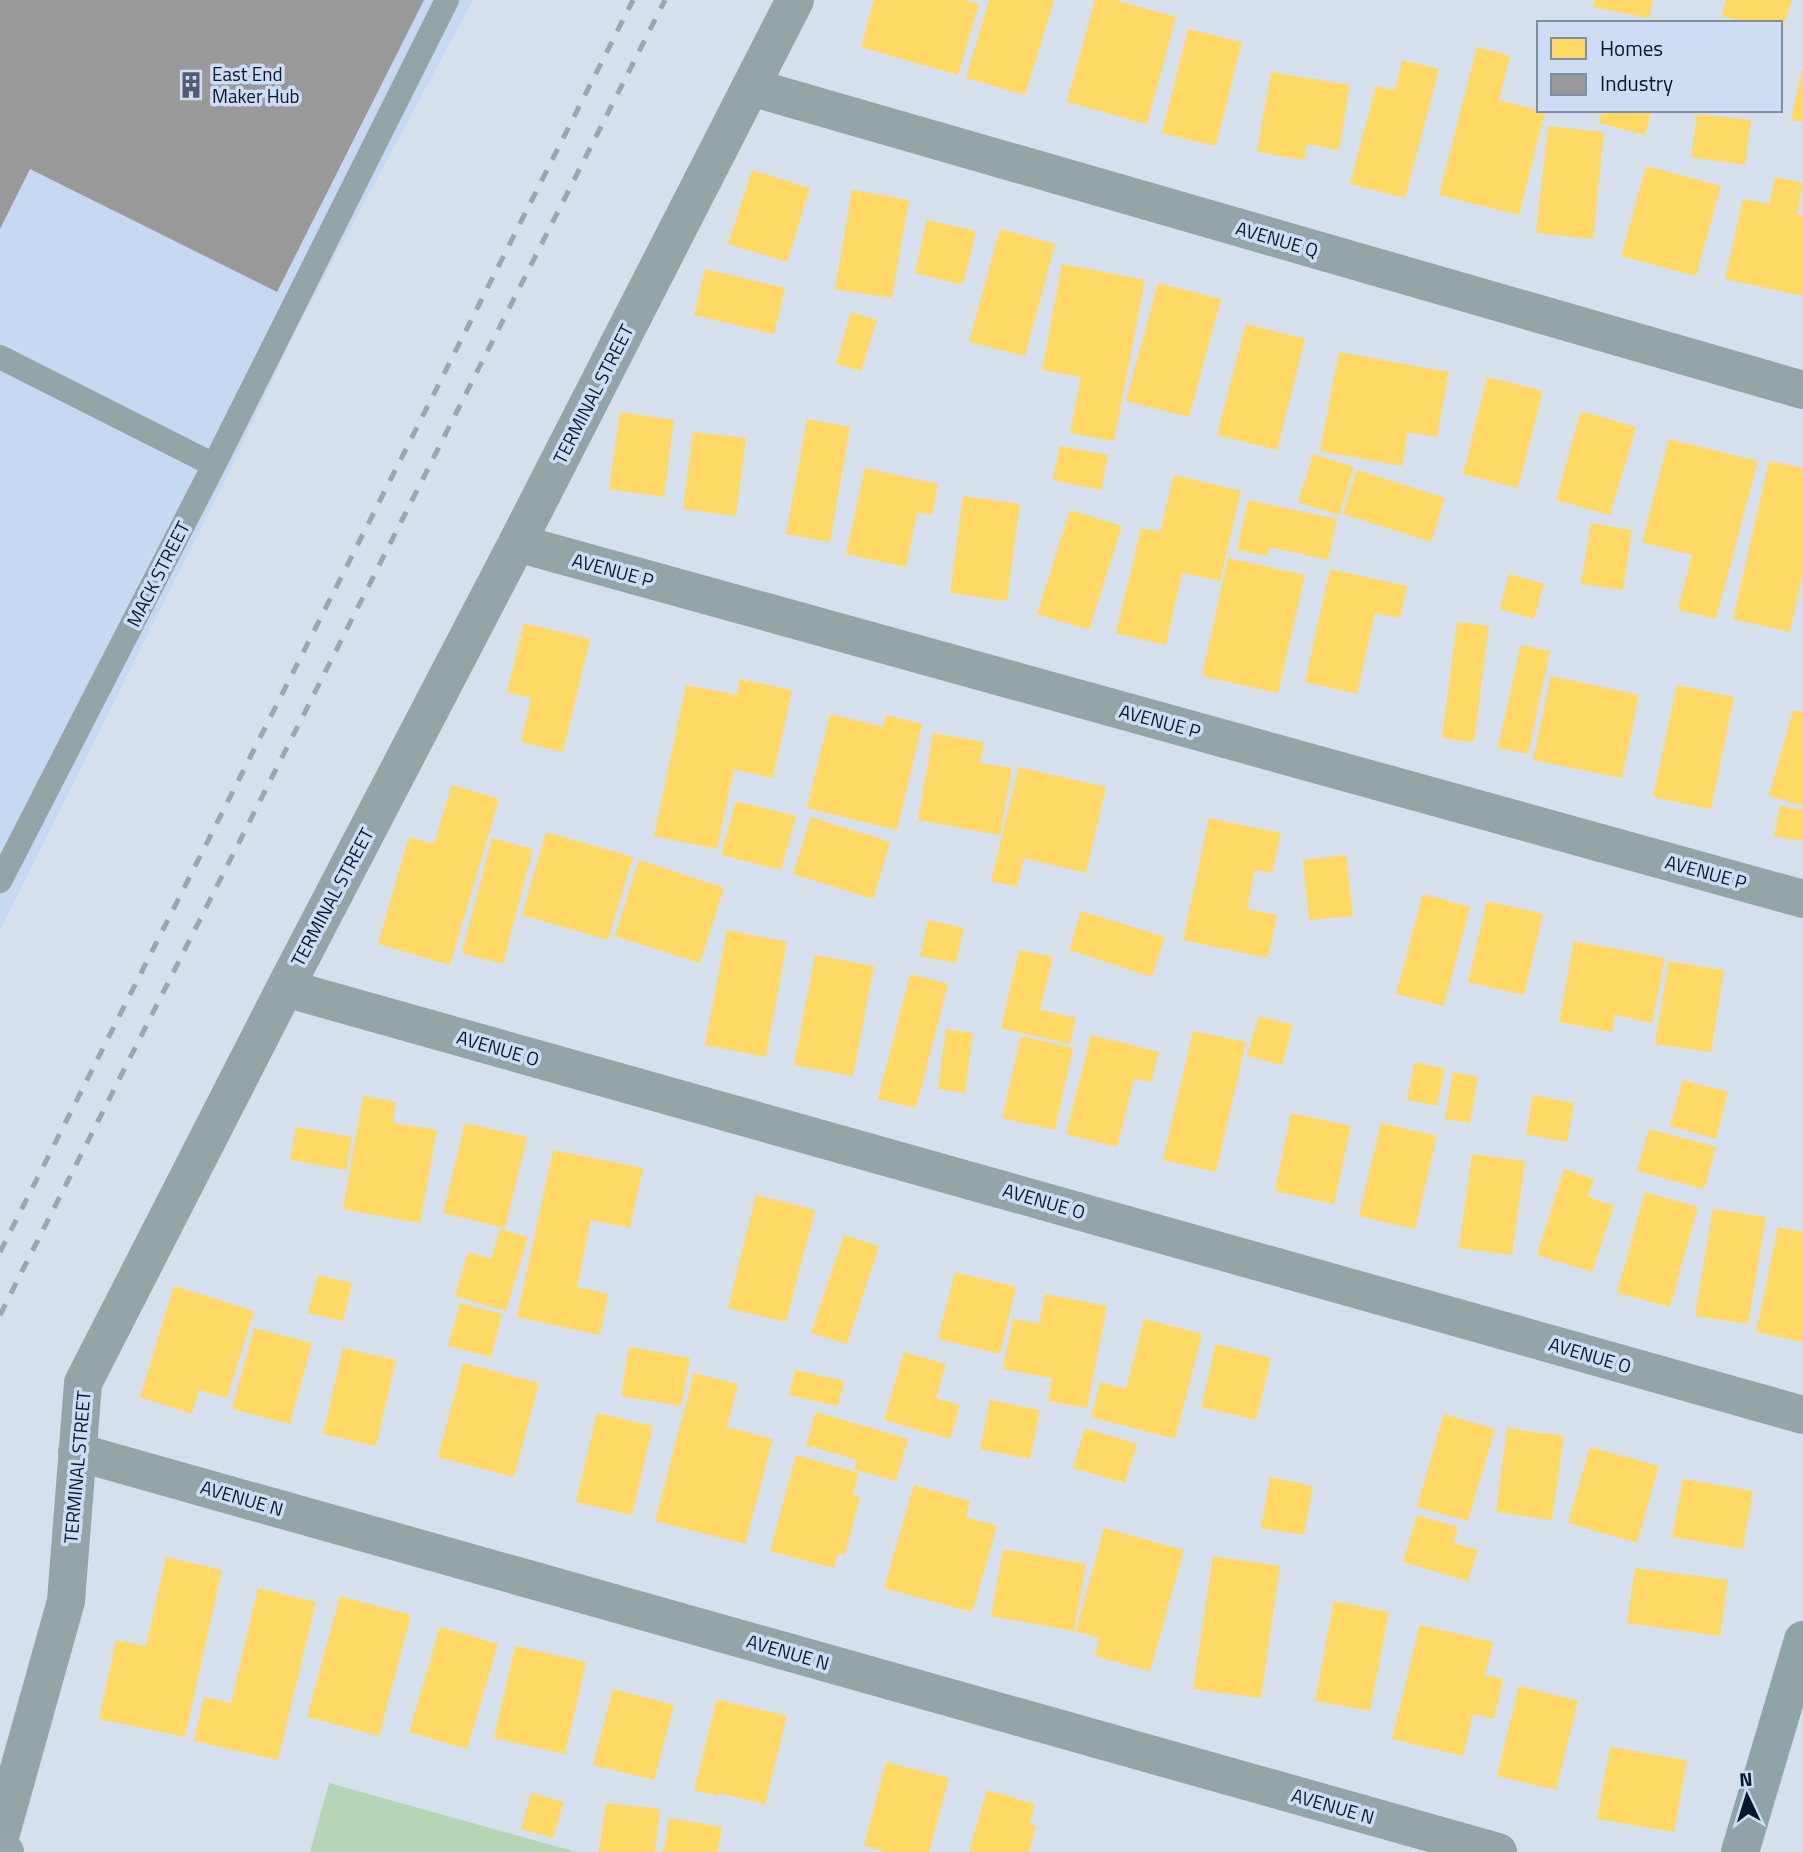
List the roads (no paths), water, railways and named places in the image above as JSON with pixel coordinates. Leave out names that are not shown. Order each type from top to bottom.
[{"type":"main road","points":[[0,1851],[5,1852]]},
{"type":"street","name":"TERMINAL STREET","points":[[0,1837],[66,1601],[83,1383],[795,0]]},
{"type":"street","name":"AVENUE Q","points":[[751,87],[1803,390]]},
{"type":"street","name":"AVENUE P","points":[[517,543],[1803,899]]},
{"type":"street","name":"AVENUE O","points":[[285,988],[1803,1415]]},
{"type":"street","name":"AVENUE N","points":[[77,1452],[1498,1852]]},
{"type":"street","points":[[1740,1852],[1803,1640]]},
{"type":"lane","name":"MACK STREET","points":[[0,881],[214,465],[447,0]]},
{"type":"lane","points":[[8,361],[214,465]]},
{"type":"railway","points":[[0,1252],[633,0]]},
{"type":"railway","points":[[0,1315],[665,0]]},
{"type":"place","name":"East End Maker Hub","points":[[191,85]]}]
